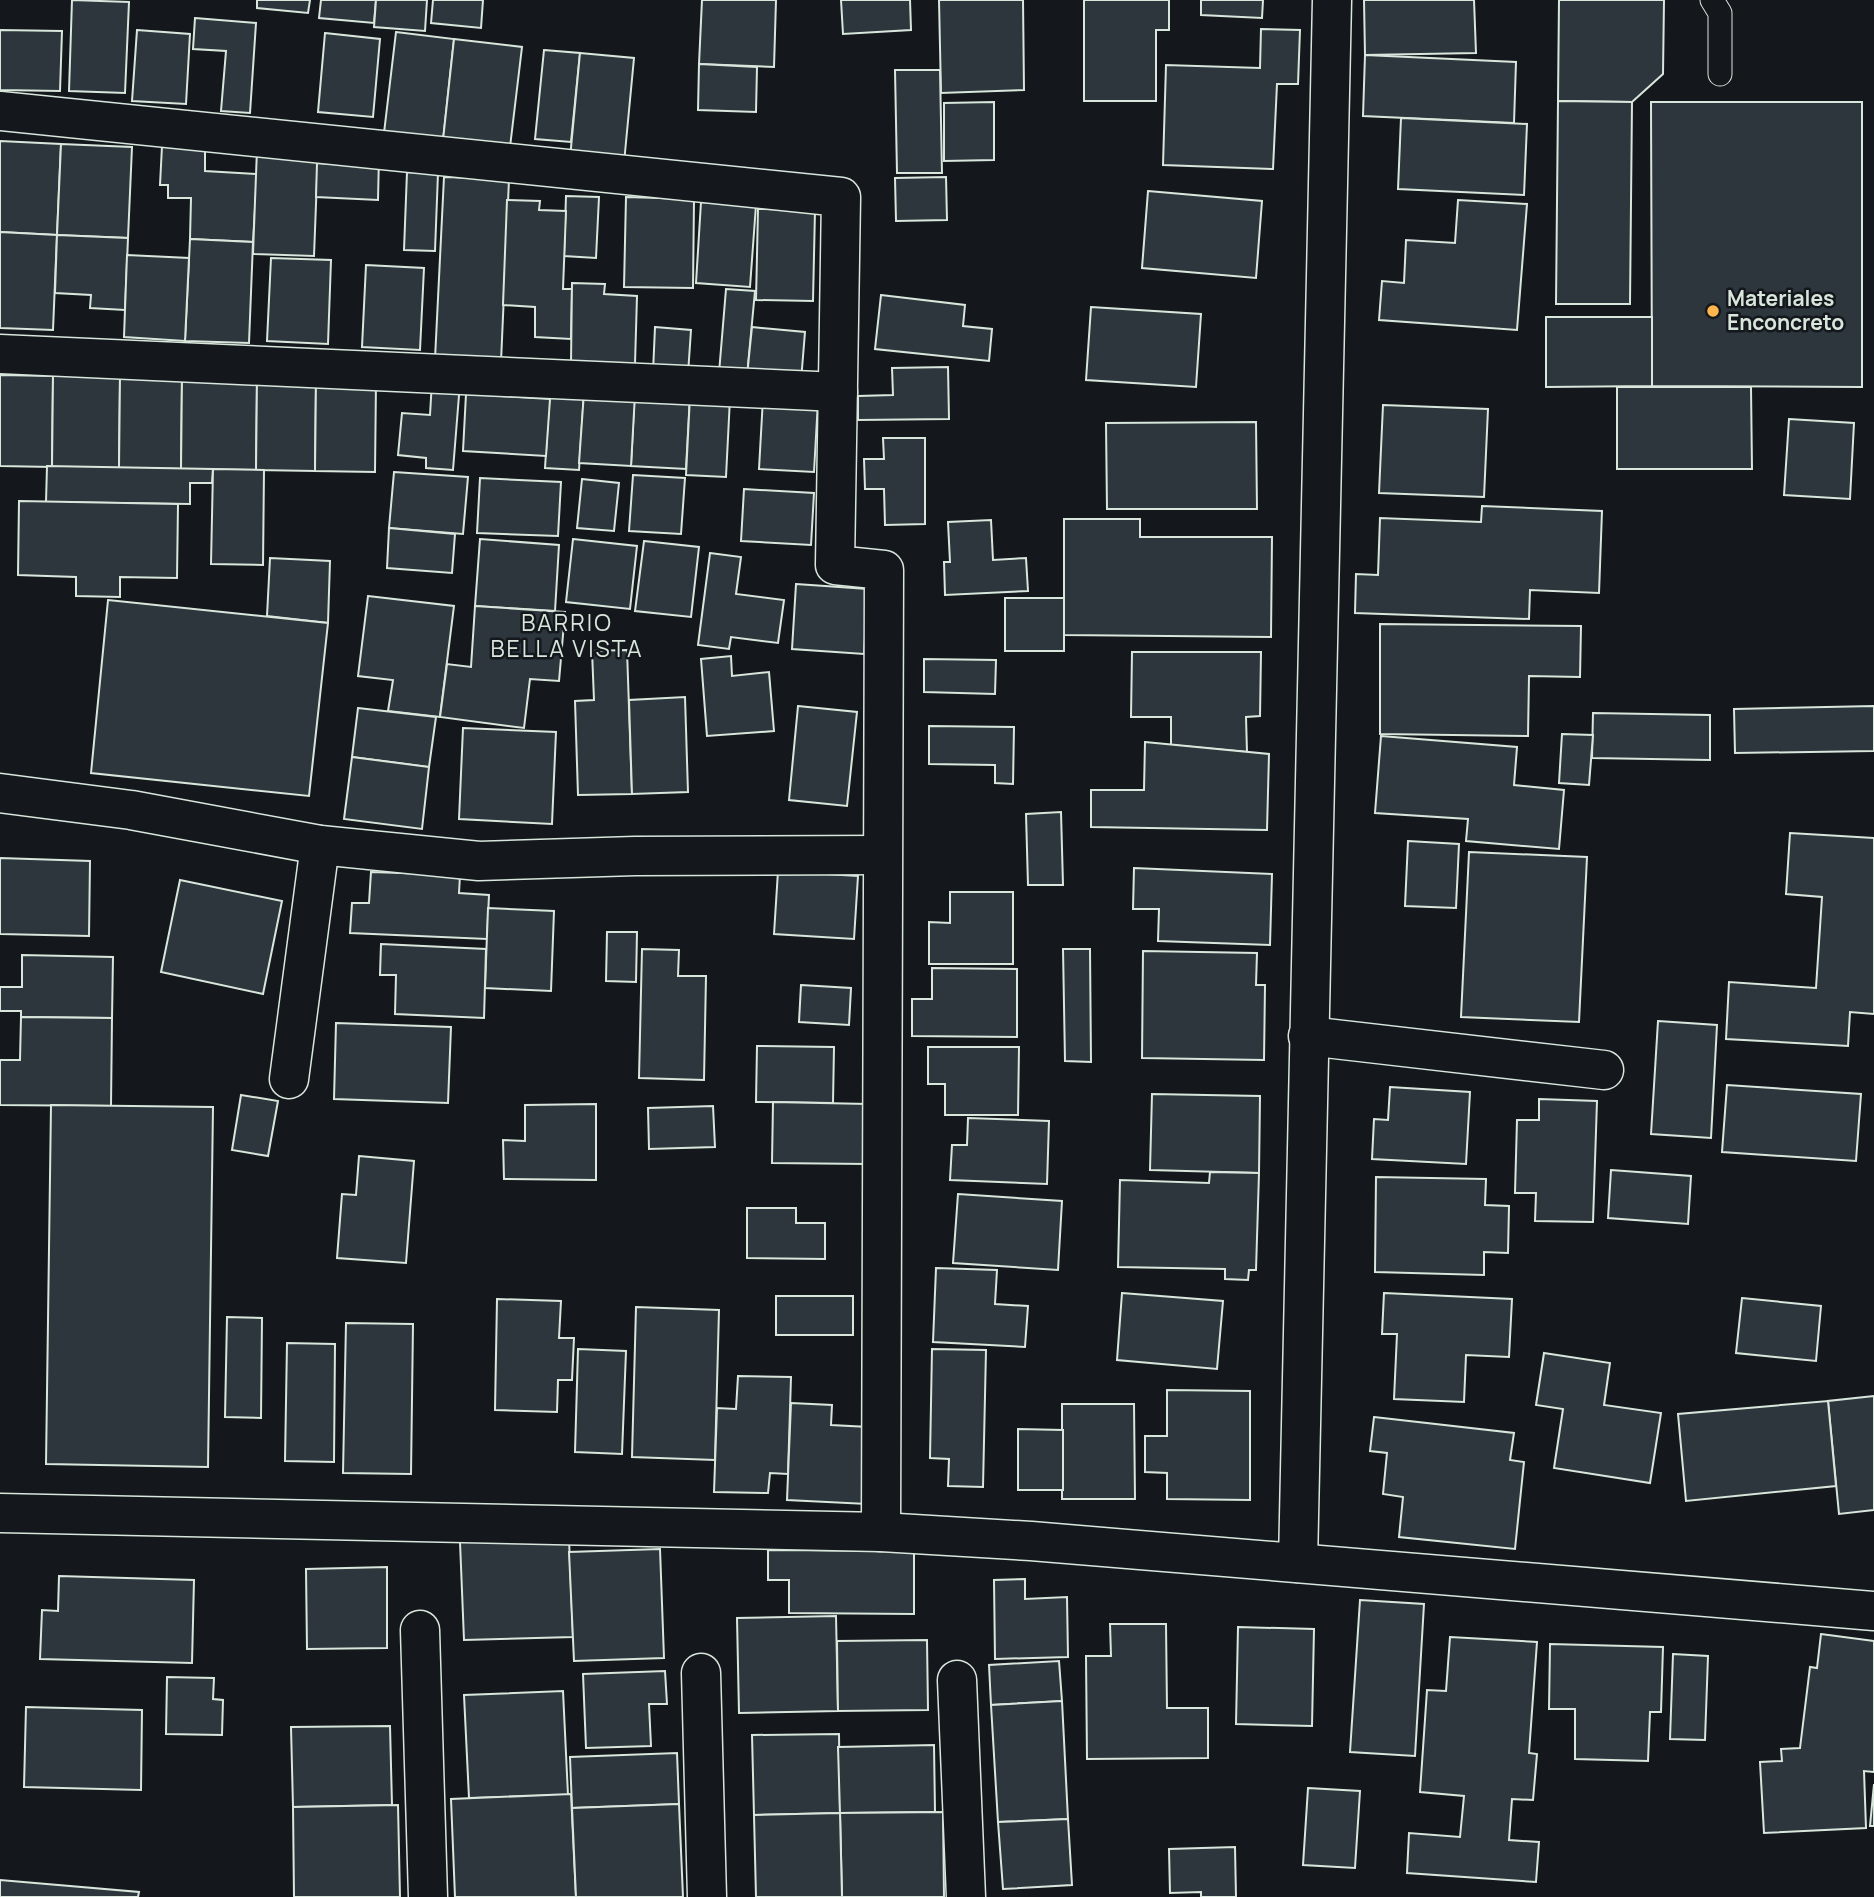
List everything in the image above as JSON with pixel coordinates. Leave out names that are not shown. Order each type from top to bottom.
[{"type":"street","points":[[1298,1563],[1332,0]]},
{"type":"street","points":[[0,111],[841,197],[835,565],[884,570],[881,1532]]},
{"type":"street","points":[[0,354],[838,392]]},
{"type":"street","points":[[0,793],[131,810],[320,845],[479,861],[635,856],[882,855]]},
{"type":"street","points":[[289,1079],[320,845]]},
{"type":"street","points":[[1308,1036],[1604,1070]]},
{"type":"street","points":[[0,1513],[881,1532],[1031,1541],[1874,1611]]},
{"type":"street","points":[[420,1630],[428,1897]]},
{"type":"street","points":[[701,1673],[707,1897]]},
{"type":"street","points":[[957,1679],[966,1897]]},
{"type":"lane","points":[[1712,0],[1720,13],[1720,74]]},
{"type":"building","points":[[72,0],[129,2],[125,93],[69,91]]},
{"type":"building","points":[[257,0],[310,0],[308,13],[257,8]]},
{"type":"building","points":[[321,0],[376,0],[374,23],[319,18]]},
{"type":"building","points":[[376,0],[427,0],[425,31],[374,27]]},
{"type":"building","points":[[433,0],[483,0],[481,28],[431,23]]},
{"type":"building","points":[[702,0],[776,0],[774,67],[699,64]]},
{"type":"building","points":[[841,0],[910,0],[911,30],[843,34]]},
{"type":"building","points":[[939,0],[1023,0],[1024,90],[941,93]]},
{"type":"building","points":[[1084,0],[1169,0],[1169,30],[1156,30],[1156,101],[1084,101]]},
{"type":"building","points":[[1201,0],[1263,0],[1262,18],[1201,15]]},
{"type":"building","points":[[1364,0],[1474,0],[1476,53],[1365,55]]},
{"type":"building","points":[[1559,0],[1664,0],[1663,74],[1632,102],[1558,101]]},
{"type":"building","points":[[195,18],[256,23],[250,113],[221,111],[226,51],[193,49]]},
{"type":"building","points":[[1261,29],[1300,30],[1298,84],[1277,84],[1273,169],[1163,165],[1166,65],[1260,68]]},
{"type":"building","points":[[0,30],[62,31],[60,91],[0,90]]},
{"type":"building","points":[[137,30],[190,34],[186,104],[132,101]]},
{"type":"building","points":[[396,32],[454,39],[443,140],[384,133]]},
{"type":"building","points":[[325,33],[380,39],[373,117],[318,112]]},
{"type":"building","points":[[454,39],[522,47],[510,147],[443,140]]},
{"type":"building","points":[[544,50],[580,53],[571,142],[535,139]]},
{"type":"building","points":[[580,53],[634,58],[624,163],[570,158]]},
{"type":"building","points":[[1365,55],[1516,62],[1514,123],[1363,116]]},
{"type":"building","points":[[699,64],[757,67],[756,112],[698,110]]},
{"type":"building","points":[[895,70],[940,70],[942,173],[897,173]]},
{"type":"building","points":[[1558,101],[1632,102],[1630,304],[1556,304]]},
{"type":"building","points":[[994,102],[994,160],[944,161],[944,103]]},
{"type":"building","points":[[1651,102],[1862,102],[1862,387],[1652,386]]},
{"type":"building","points":[[1401,118],[1527,124],[1524,195],[1398,189]]},
{"type":"building","points":[[0,141],[61,144],[57,235],[0,232]]},
{"type":"building","points":[[61,144],[132,147],[128,238],[57,235]]},
{"type":"building","points":[[162,146],[205,148],[205,171],[257,174],[253,242],[190,239],[191,198],[168,198],[168,185],[160,185]]},
{"type":"building","points":[[257,149],[318,152],[314,256],[253,254]]},
{"type":"building","points":[[379,156],[378,200],[316,197],[317,163],[347,165]]},
{"type":"building","points":[[407,172],[438,173],[435,251],[404,250]]},
{"type":"building","points":[[444,177],[509,179],[501,362],[435,359]]},
{"type":"building","points":[[946,177],[947,220],[896,221],[895,178]]},
{"type":"building","points":[[1148,191],[1262,201],[1256,278],[1142,268]]},
{"type":"building","points":[[566,196],[599,197],[596,258],[564,256]]},
{"type":"building","points":[[626,197],[694,199],[693,288],[624,287]]},
{"type":"building","points":[[507,200],[540,201],[539,210],[566,211],[563,289],[572,289],[571,339],[535,337],[535,307],[503,305]]},
{"type":"building","points":[[1458,200],[1527,204],[1517,330],[1379,320],[1382,281],[1404,283],[1406,240],[1455,243]]},
{"type":"building","points":[[701,202],[756,205],[750,287],[696,283]]},
{"type":"building","points":[[758,209],[815,210],[813,301],[756,300]]},
{"type":"building","points":[[0,232],[57,235],[53,330],[0,328]]},
{"type":"building","points":[[57,235],[128,238],[125,310],[90,308],[91,295],[55,293]]},
{"type":"building","points":[[190,239],[253,242],[249,343],[185,341]]},
{"type":"building","points":[[127,255],[189,258],[185,341],[124,337]]},
{"type":"building","points":[[271,258],[331,260],[328,344],[267,341]]},
{"type":"building","points":[[366,265],[424,268],[420,350],[362,347]]},
{"type":"building","points":[[572,283],[605,284],[604,294],[637,296],[635,364],[571,363]]},
{"type":"building","points":[[726,289],[755,291],[747,376],[719,373]]},
{"type":"building","points":[[881,295],[965,305],[963,326],[992,329],[989,361],[875,349]]},
{"type":"building","points":[[1091,307],[1201,314],[1196,387],[1086,380]]},
{"type":"building","points":[[1546,317],[1652,317],[1652,386],[1546,387]]},
{"type":"building","points":[[655,327],[691,330],[688,374],[653,372]]},
{"type":"building","points":[[752,327],[805,332],[801,381],[747,376]]},
{"type":"building","points":[[948,367],[949,419],[858,420],[858,396],[893,395],[892,368]]},
{"type":"building","points":[[0,375],[53,376],[52,467],[0,466]]},
{"type":"building","points":[[53,376],[120,376],[119,468],[52,467]]},
{"type":"building","points":[[120,376],[182,377],[181,469],[119,468]]},
{"type":"building","points":[[182,377],[257,378],[256,470],[181,469]]},
{"type":"building","points":[[257,378],[316,380],[315,471],[256,470]]},
{"type":"building","points":[[316,380],[376,381],[375,472],[315,471]]},
{"type":"building","points":[[432,381],[460,383],[453,470],[426,468],[426,458],[398,455],[402,413],[430,415]]},
{"type":"building","points":[[635,387],[690,396],[686,469],[631,466]]},
{"type":"building","points":[[1617,387],[1751,387],[1752,469],[1617,469]]},
{"type":"building","points":[[550,390],[584,392],[579,470],[545,468]]},
{"type":"building","points":[[584,392],[635,394],[631,466],[579,463]]},
{"type":"building","points":[[466,394],[550,399],[546,456],[463,451]]},
{"type":"building","points":[[690,396],[730,398],[726,477],[686,475]]},
{"type":"building","points":[[763,398],[818,401],[814,472],[759,469]]},
{"type":"building","points":[[1383,405],[1488,409],[1484,497],[1379,493]]},
{"type":"building","points":[[1789,419],[1854,423],[1850,499],[1784,495]]},
{"type":"building","points":[[1256,422],[1257,509],[1107,509],[1106,423]]},
{"type":"building","points":[[883,438],[925,438],[925,524],[885,525],[884,489],[865,489],[864,459],[884,459]]},
{"type":"building","points":[[47,466],[213,469],[212,483],[190,483],[190,504],[46,502]]},
{"type":"building","points":[[213,469],[264,470],[263,565],[211,564]]},
{"type":"building","points":[[394,472],[468,477],[463,534],[389,528]]},
{"type":"building","points":[[633,475],[685,478],[681,534],[629,531]]},
{"type":"building","points":[[480,478],[561,482],[558,536],[477,533]]},
{"type":"building","points":[[582,479],[619,483],[614,531],[577,528]]},
{"type":"building","points":[[744,489],[814,493],[811,545],[741,541]]},
{"type":"building","points":[[19,501],[178,504],[177,578],[120,577],[120,597],[76,596],[76,577],[18,575]]},
{"type":"building","points":[[1482,506],[1602,511],[1599,593],[1530,590],[1529,619],[1355,613],[1356,574],[1378,575],[1380,518],[1481,522]]},
{"type":"building","points":[[1064,519],[1140,519],[1140,537],[1272,537],[1271,637],[1064,635]]},
{"type":"building","points":[[991,520],[993,560],[1026,558],[1028,591],[945,595],[944,562],[950,562],[948,522]]},
{"type":"building","points":[[389,528],[455,534],[452,573],[387,568]]},
{"type":"building","points":[[480,539],[559,545],[555,611],[475,606]]},
{"type":"building","points":[[573,539],[637,546],[630,609],[566,602]]},
{"type":"building","points":[[644,541],[699,547],[691,617],[635,611]]},
{"type":"building","points":[[710,553],[741,557],[736,594],[784,600],[778,643],[731,637],[729,649],[698,645]]},
{"type":"building","points":[[270,558],[330,561],[328,623],[267,616]]},
{"type":"building","points":[[796,584],[868,589],[864,654],[792,649]]},
{"type":"building","points":[[368,596],[454,606],[440,717],[388,711],[393,680],[358,676]]},
{"type":"building","points":[[1005,598],[1064,598],[1064,651],[1005,651]]},
{"type":"building","points":[[108,600],[328,623],[309,796],[91,773]]},
{"type":"building","points":[[475,606],[565,612],[559,681],[530,679],[524,728],[440,717],[447,664],[471,667]]},
{"type":"building","points":[[1380,624],[1581,626],[1580,677],[1529,676],[1528,736],[1380,734]]},
{"type":"building","points":[[627,650],[632,794],[578,795],[575,701],[594,700],[592,651]]},
{"type":"building","points":[[1132,652],[1261,652],[1260,716],[1246,717],[1247,752],[1171,745],[1171,717],[1131,717]]},
{"type":"building","points":[[731,656],[732,676],[769,672],[774,731],[707,736],[701,659]]},
{"type":"building","points":[[924,659],[996,660],[995,694],[924,692]]},
{"type":"building","points":[[685,697],[688,792],[632,794],[629,700]]},
{"type":"building","points":[[798,706],[857,712],[847,806],[789,800]]},
{"type":"building","points":[[1874,706],[1874,751],[1735,753],[1734,709]]},
{"type":"building","points":[[358,708],[436,717],[429,767],[352,757]]},
{"type":"building","points":[[1593,713],[1710,715],[1710,760],[1592,758]]},
{"type":"building","points":[[929,726],[1014,727],[1013,784],[995,783],[995,765],[929,764]]},
{"type":"building","points":[[463,728],[556,732],[552,824],[459,819]]},
{"type":"building","points":[[1562,734],[1593,735],[1589,785],[1559,783]]},
{"type":"building","points":[[1381,736],[1517,747],[1514,785],[1564,790],[1559,849],[1466,841],[1468,819],[1375,813]]},
{"type":"building","points":[[1145,742],[1269,754],[1267,830],[1091,827],[1091,790],[1144,790]]},
{"type":"building","points":[[352,757],[429,767],[422,829],[344,819]]},
{"type":"building","points":[[1061,812],[1063,885],[1028,885],[1026,814]]},
{"type":"building","points":[[1790,833],[1874,838],[1874,1014],[1850,1012],[1848,1046],[1726,1039],[1729,982],[1816,988],[1822,897],[1786,894]]},
{"type":"building","points":[[1408,841],[1459,844],[1456,908],[1405,906]]},
{"type":"building","points":[[1469,852],[1587,857],[1579,1022],[1461,1017]]},
{"type":"building","points":[[0,858],[90,861],[89,936],[0,934]]},
{"type":"building","points":[[1134,868],[1272,874],[1270,945],[1158,941],[1159,909],[1133,909]]},
{"type":"building","points":[[778,871],[858,876],[854,939],[774,934]]},
{"type":"building","points":[[371,872],[460,875],[459,893],[489,895],[487,939],[350,933],[352,903],[369,903]]},
{"type":"building","points":[[180,880],[282,901],[263,994],[161,972]]},
{"type":"building","points":[[950,892],[1013,892],[1013,964],[929,964],[929,922],[950,923]]},
{"type":"building","points":[[488,908],[554,911],[551,991],[485,988]]},
{"type":"building","points":[[607,932],[637,932],[636,982],[606,981]]},
{"type":"building","points":[[381,944],[486,949],[484,1018],[395,1014],[396,975],[380,975]]},
{"type":"building","points":[[642,949],[679,950],[678,976],[706,976],[704,1080],[639,1078]]},
{"type":"building","points":[[1063,949],[1090,949],[1091,1062],[1065,1061]]},
{"type":"building","points":[[1143,951],[1257,953],[1256,985],[1265,985],[1264,1060],[1142,1058]]},
{"type":"building","points":[[22,955],[113,957],[112,1018],[21,1017],[21,1011],[0,1011],[0,987],[22,987]]},
{"type":"building","points":[[932,968],[1017,969],[1017,1037],[912,1036],[912,999],[932,999]]},
{"type":"building","points":[[801,985],[851,988],[849,1025],[799,1022]]},
{"type":"building","points":[[21,1017],[112,1018],[111,1106],[0,1105],[0,1060],[20,1060]]},
{"type":"building","points":[[1658,1021],[1717,1025],[1711,1138],[1651,1134]]},
{"type":"building","points":[[336,1023],[451,1027],[448,1103],[334,1099]]},
{"type":"building","points":[[757,1046],[834,1047],[833,1103],[756,1102]]},
{"type":"building","points":[[928,1047],[1019,1047],[1018,1115],[945,1115],[945,1084],[928,1084]]},
{"type":"building","points":[[1727,1085],[1861,1094],[1856,1161],[1722,1152]]},
{"type":"building","points":[[1390,1087],[1470,1092],[1466,1164],[1372,1159],[1374,1119],[1388,1120]]},
{"type":"building","points":[[1152,1094],[1260,1096],[1259,1173],[1150,1170]]},
{"type":"building","points":[[241,1095],[278,1101],[268,1156],[232,1150]]},
{"type":"building","points":[[1539,1099],[1597,1101],[1593,1222],[1535,1221],[1536,1193],[1515,1193],[1517,1120],[1539,1120]]},
{"type":"building","points":[[773,1102],[868,1104],[867,1164],[772,1163]]},
{"type":"building","points":[[596,1104],[596,1180],[504,1179],[503,1140],[525,1141],[525,1105]]},
{"type":"building","points":[[51,1105],[213,1107],[208,1467],[46,1464]]},
{"type":"building","points":[[713,1106],[715,1147],[649,1149],[648,1108]]},
{"type":"building","points":[[968,1118],[1049,1121],[1047,1184],[950,1180],[952,1145],[967,1145]]},
{"type":"building","points":[[359,1156],[414,1161],[406,1263],[337,1258],[342,1194],[356,1195]]},
{"type":"building","points":[[1611,1170],[1691,1176],[1688,1224],[1608,1218]]},
{"type":"building","points":[[1210,1172],[1259,1173],[1256,1270],[1249,1270],[1248,1280],[1225,1279],[1225,1269],[1118,1267],[1120,1180],[1209,1183]]},
{"type":"building","points":[[1376,1177],[1486,1179],[1485,1205],[1509,1206],[1508,1253],[1484,1252],[1484,1275],[1375,1272]]},
{"type":"building","points":[[958,1194],[1062,1201],[1058,1270],[953,1263]]},
{"type":"building","points":[[747,1208],[796,1208],[796,1223],[825,1223],[825,1259],[747,1258]]},
{"type":"building","points":[[936,1268],[997,1270],[995,1304],[1028,1306],[1025,1347],[933,1342]]},
{"type":"building","points":[[1122,1293],[1223,1301],[1217,1369],[1117,1360]]},
{"type":"building","points":[[1384,1293],[1512,1299],[1509,1357],[1466,1355],[1464,1402],[1394,1399],[1397,1334],[1382,1334]]},
{"type":"building","points":[[776,1296],[853,1296],[853,1335],[776,1335]]},
{"type":"building","points":[[1742,1298],[1821,1306],[1816,1361],[1736,1353]]},
{"type":"building","points":[[497,1299],[561,1301],[559,1338],[574,1338],[572,1380],[558,1380],[557,1412],[495,1410]]},
{"type":"building","points":[[636,1307],[719,1310],[715,1460],[632,1457]]},
{"type":"building","points":[[227,1317],[262,1318],[261,1418],[225,1417]]},
{"type":"building","points":[[346,1323],[413,1324],[411,1474],[343,1473]]},
{"type":"building","points":[[287,1343],[335,1344],[334,1462],[285,1461]]},
{"type":"building","points":[[578,1349],[626,1351],[622,1454],[575,1452]]},
{"type":"building","points":[[932,1349],[986,1350],[983,1487],[948,1486],[949,1459],[930,1458]]},
{"type":"building","points":[[1544,1353],[1610,1363],[1604,1405],[1661,1413],[1650,1483],[1554,1468],[1563,1409],[1536,1405]]},
{"type":"building","points":[[738,1376],[791,1377],[788,1474],[770,1473],[768,1493],[714,1492],[717,1408],[736,1409]]},
{"type":"building","points":[[1167,1390],[1250,1391],[1250,1500],[1167,1499],[1167,1473],[1145,1472],[1145,1436],[1167,1436]]},
{"type":"building","points":[[1874,1396],[1874,1510],[1839,1514],[1828,1401]]},
{"type":"building","points":[[1828,1401],[1836,1486],[1686,1501],[1678,1414]]},
{"type":"building","points":[[791,1403],[832,1405],[831,1425],[869,1427],[867,1504],[787,1500]]},
{"type":"building","points":[[1062,1404],[1134,1404],[1135,1499],[1062,1499]]},
{"type":"building","points":[[1374,1417],[1514,1433],[1510,1460],[1524,1462],[1515,1549],[1399,1537],[1403,1497],[1383,1494],[1387,1453],[1370,1451]]},
{"type":"building","points":[[1018,1429],[1063,1430],[1063,1490],[1018,1490]]},
{"type":"building","points":[[569,1539],[573,1637],[464,1640],[460,1542]]},
{"type":"building","points":[[660,1549],[664,1658],[574,1661],[569,1552]]},
{"type":"building","points":[[768,1550],[914,1551],[914,1614],[789,1613],[789,1580],[768,1580]]},
{"type":"building","points":[[387,1567],[387,1648],[307,1649],[306,1569]]},
{"type":"building","points":[[59,1576],[194,1580],[192,1663],[40,1659],[42,1610],[58,1611]]},
{"type":"building","points":[[1025,1579],[1025,1599],[1067,1597],[1068,1657],[995,1659],[994,1580]]},
{"type":"building","points":[[1360,1600],[1424,1604],[1415,1756],[1350,1752]]},
{"type":"building","points":[[836,1616],[838,1711],[739,1713],[737,1618]]},
{"type":"building","points":[[1110,1624],[1166,1624],[1167,1708],[1208,1708],[1208,1758],[1087,1759],[1086,1656],[1111,1656]]},
{"type":"building","points":[[1238,1627],[1314,1629],[1312,1726],[1236,1724]]},
{"type":"building","points":[[1821,1634],[1874,1641],[1874,1772],[1864,1771],[1866,1828],[1764,1833],[1760,1762],[1782,1761],[1781,1749],[1800,1748],[1810,1667],[1817,1668]]},
{"type":"building","points":[[1450,1637],[1537,1642],[1529,1753],[1537,1754],[1533,1800],[1512,1799],[1509,1840],[1539,1842],[1536,1882],[1407,1873],[1409,1833],[1460,1837],[1464,1796],[1420,1792],[1427,1690],[1446,1691]]},
{"type":"building","points":[[927,1640],[928,1710],[838,1711],[837,1641]]},
{"type":"building","points":[[1550,1644],[1663,1647],[1661,1712],[1650,1712],[1648,1761],[1575,1759],[1575,1709],[1549,1709]]},
{"type":"building","points":[[1673,1654],[1708,1656],[1705,1740],[1670,1739]]},
{"type":"building","points":[[1059,1661],[1062,1701],[991,1705],[989,1665]]},
{"type":"building","points":[[665,1671],[667,1704],[649,1704],[651,1746],[586,1748],[583,1674]]},
{"type":"building","points":[[167,1677],[214,1678],[213,1699],[223,1700],[222,1735],[166,1734]]},
{"type":"building","points":[[563,1691],[568,1795],[469,1798],[464,1695]]},
{"type":"building","points":[[1062,1701],[1068,1819],[998,1822],[991,1705]]},
{"type":"building","points":[[26,1707],[142,1710],[141,1790],[24,1787]]},
{"type":"building","points":[[390,1726],[392,1805],[293,1807],[291,1727]]},
{"type":"building","points":[[839,1734],[840,1813],[754,1815],[752,1735]]},
{"type":"building","points":[[934,1745],[935,1812],[840,1813],[838,1747]]},
{"type":"building","points":[[677,1753],[679,1804],[572,1808],[570,1757]]},
{"type":"building","points":[[1874,1784],[1874,1826],[1870,1826]]},
{"type":"building","points":[[1308,1788],[1360,1791],[1355,1868],[1303,1865]]},
{"type":"building","points":[[571,1794],[576,1897],[455,1897],[451,1799]]},
{"type":"building","points":[[679,1804],[683,1897],[576,1897],[572,1808]]},
{"type":"building","points":[[398,1805],[400,1897],[294,1897],[293,1807]]},
{"type":"building","points":[[943,1812],[944,1897],[842,1897],[840,1813]]},
{"type":"building","points":[[840,1813],[842,1897],[756,1897],[754,1815]]},
{"type":"building","points":[[1068,1819],[1072,1885],[1003,1889],[998,1822]]},
{"type":"building","points":[[1235,1847],[1236,1897],[1201,1897],[1201,1892],[1170,1893],[1169,1849]]},
{"type":"building","points":[[0,1880],[139,1892],[138,1897],[0,1897]]},
{"type":"place","name":"Materiales Enconcreto","points":[[1713,311]]},
{"type":"district","name":"BARRIO BELLA VISTA","points":[[567,636]]}]
